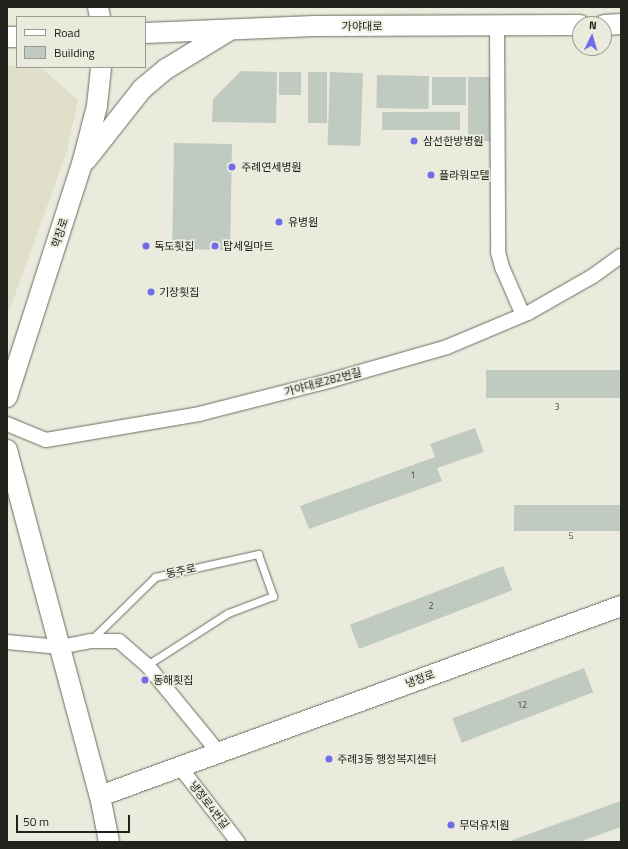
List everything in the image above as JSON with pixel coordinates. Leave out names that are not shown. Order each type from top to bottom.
[{"type":"main road","name":"가야대로","points":[[146,33],[232,29],[572,25]]},
{"type":"main road","points":[[82,164],[142,89],[166,69],[232,29]]},
{"type":"main road","name":"학장로","points":[[7,397],[82,164],[97,106],[99,70]]},
{"type":"main road","points":[[7,450],[100,796],[109,842]]},
{"type":"main road","name":"냉정로","points":[[100,796],[621,606]]},
{"type":"street","points":[[497,25],[498,252],[505,275],[523,315]]},
{"type":"street","name":"가야대로282번길","points":[[7,424],[46,440],[199,414],[332,380],[447,347],[523,315],[593,276],[621,256]]},
{"type":"street","points":[[7,642],[60,646],[90,641],[119,641],[147,665],[219,753]]},
{"type":"street","name":"냉정로4번길","points":[[180,767],[238,842]]},
{"type":"lane","name":"동주로","points":[[90,641],[155,577],[258,554],[273,596],[228,613],[147,665]]},
{"type":"shaded area","points":[[16,65],[16,68],[41,68],[78,100],[67,151],[7,317],[7,66]]},
{"type":"building","points":[[241,71],[277,72],[276,123],[212,122],[213,99]]},
{"type":"building","points":[[279,72],[301,72],[301,95],[279,95]]},
{"type":"building","points":[[308,72],[327,72],[327,123],[308,123]]},
{"type":"building","points":[[330,72],[363,73],[360,146],[327,145]]},
{"type":"building","points":[[377,75],[429,76],[428,109],[376,108]]},
{"type":"building","points":[[432,77],[466,77],[466,105],[432,105]]},
{"type":"building","points":[[468,77],[496,77],[496,141],[468,141]]},
{"type":"building","points":[[382,112],[460,112],[460,130],[382,130]]},
{"type":"building","points":[[174,143],[232,144],[230,250],[172,249]]},
{"type":"building","points":[[486,370],[621,370],[621,398],[486,398]]},
{"type":"building","points":[[475,428],[484,452],[437,468],[442,481],[309,529],[300,506],[435,457],[430,444]]},
{"type":"building","points":[[514,505],[621,505],[621,531],[514,531]]},
{"type":"building","points":[[503,566],[512,590],[359,649],[350,625]]},
{"type":"building","points":[[584,668],[593,692],[462,743],[452,719]]},
{"type":"building","points":[[621,801],[621,827],[579,842],[513,842],[512,840]]},
{"type":"place","name":"삼선한방병원","points":[[414,141]]},
{"type":"place","name":"주례연세병원","points":[[232,167]]},
{"type":"place","name":"플라워모텔","points":[[431,175]]},
{"type":"place","name":"유병원","points":[[279,222]]},
{"type":"place","name":"독도횟집","points":[[146,246]]},
{"type":"place","name":"탑세일마트","points":[[215,246]]},
{"type":"place","name":"기장횟집","points":[[151,292]]},
{"type":"place","name":"동해횟집","points":[[145,680]]},
{"type":"place","name":"주례3동 행정복지센터","points":[[329,759]]},
{"type":"place","name":"무덕유치원","points":[[451,825]]}]
